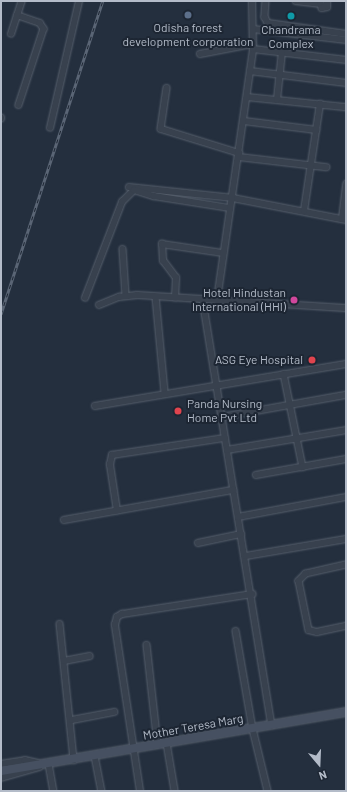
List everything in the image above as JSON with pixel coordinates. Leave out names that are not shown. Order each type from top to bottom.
[{"type":"street","points":[[12,34],[22,1]]},
{"type":"street","points":[[50,128],[79,1]]},
{"type":"street","points":[[217,300],[244,121],[253,47],[252,1]]},
{"type":"street","points":[[266,1],[265,17],[268,23],[346,34]]},
{"type":"street","points":[[296,1],[320,3],[327,7],[327,1]]},
{"type":"street","points":[[18,15],[40,23],[44,29],[19,105]]},
{"type":"street","points":[[253,29],[346,40]]},
{"type":"street","points":[[200,54],[253,47],[346,60]]},
{"type":"street","points":[[277,100],[282,52]]},
{"type":"street","points":[[250,71],[346,83]]},
{"type":"street","points":[[167,88],[161,129],[239,155],[309,166],[326,167]]},
{"type":"street","points":[[247,97],[346,107]]},
{"type":"street","points":[[304,210],[309,166],[320,104]]},
{"type":"street","points":[[244,121],[316,130]]},
{"type":"street","points":[[129,187],[233,198],[304,210],[344,220],[346,184]]},
{"type":"street","points":[[85,298],[122,202],[134,190],[154,196],[230,208]]},
{"type":"street","points":[[175,298],[176,278],[163,261],[162,244],[223,253]]},
{"type":"street","points":[[123,249],[126,295]]},
{"type":"street","points":[[99,305],[126,295],[346,308]]},
{"type":"street","points":[[156,297],[165,393]]},
{"type":"street","points":[[203,300],[233,490],[246,556],[272,725]]},
{"type":"street","points":[[95,406],[216,384],[346,364]]},
{"type":"street","points":[[284,374],[303,467]]},
{"type":"street","points":[[222,417],[346,395]]},
{"type":"street","points":[[227,450],[346,430]]},
{"type":"street","points":[[117,510],[110,465],[112,455],[225,438]]},
{"type":"street","points":[[256,475],[346,459]]},
{"type":"street","points":[[64,520],[233,490]]},
{"type":"street","points":[[238,517],[346,497]]},
{"type":"street","points":[[198,543],[241,534]]},
{"type":"street","points":[[246,556],[346,539]]},
{"type":"street","points":[[346,565],[306,574],[300,581],[309,630],[317,632],[346,626]]},
{"type":"street","points":[[140,791],[116,625],[117,617],[122,614],[252,594]]},
{"type":"street","points":[[60,624],[72,720],[74,760]]},
{"type":"street","points":[[236,631],[252,729],[268,791]]},
{"type":"street","points":[[147,646],[163,744],[174,791]]},
{"type":"street","points":[[64,662],[90,656]]},
{"type":"street","points":[[72,720],[114,712]]},
{"type":"street","name":"Mother Teresa Marg","points":[[1,771],[19,767],[74,760],[346,712]]},
{"type":"street","points":[[95,756],[102,791]]},
{"type":"street","name":"Mother Teresa Marg","points":[[1,764],[25,760],[47,764]]},
{"type":"street","points":[[47,764],[54,791]]},
{"type":"street","name":"Mother Teresa Marg","points":[[1,778],[47,764]]},
{"type":"railway","points":[[1,314],[103,1]]},
{"type":"place","name":"Odisha forest development corporation","points":[[188,15]]},
{"type":"place","name":"Chandrama Complex","points":[[291,16]]},
{"type":"place","name":"Hotel Hindustan International (HHI)","points":[[294,300]]},
{"type":"place","name":"ASG Eye Hospital","points":[[312,360]]},
{"type":"place","name":"Panda Nursing Home Pvt Ltd","points":[[178,411]]}]
